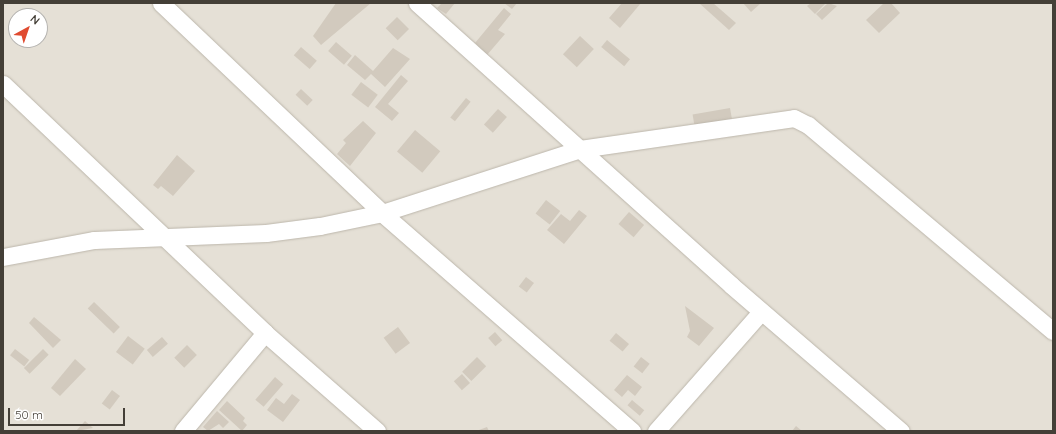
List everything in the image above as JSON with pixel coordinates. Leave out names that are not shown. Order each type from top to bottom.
[{"type":"street","points":[[161,3],[382,213],[632,431]]},
{"type":"street","points":[[417,3],[762,312],[901,431]]},
{"type":"street","points":[[3,84],[167,237],[265,333],[377,431]]},
{"type":"street","points":[[3,257],[94,240],[266,233],[382,213],[580,149],[775,119],[801,120],[1053,331]]},
{"type":"street","points":[[656,431],[762,312]]},
{"type":"street","points":[[182,431],[265,333]]},
{"type":"shaded area","points":[[3,3],[1053,3],[1053,431],[3,431]]},
{"type":"building","points":[[336,3],[371,3],[321,45],[313,36]]},
{"type":"building","points":[[442,3],[455,3],[446,14],[437,8]]},
{"type":"building","points":[[504,3],[517,3],[512,9]]},
{"type":"building","points":[[622,3],[641,3],[620,28],[609,18]]},
{"type":"building","points":[[699,3],[713,3],[736,23],[729,30]]},
{"type":"building","points":[[743,3],[761,3],[751,12]]},
{"type":"building","points":[[811,3],[826,3],[815,14],[807,6]]},
{"type":"building","points":[[828,3],[837,6],[822,20],[816,14]]},
{"type":"building","points":[[884,3],[891,3],[900,13],[879,33],[866,20]]},
{"type":"building","points":[[504,8],[511,14],[498,30],[505,34],[487,55],[475,43]]},
{"type":"building","points":[[397,17],[409,29],[398,40],[386,28]]},
{"type":"building","points":[[580,36],[594,49],[577,67],[563,54]]},
{"type":"building","points":[[607,40],[630,59],[624,66],[601,47]]},
{"type":"building","points":[[336,42],[352,56],[344,65],[328,51]]},
{"type":"building","points":[[301,47],[317,61],[310,69],[294,55]]},
{"type":"building","points":[[393,48],[410,59],[385,87],[371,74],[365,80],[347,65],[355,55],[373,71]]},
{"type":"building","points":[[401,75],[408,81],[388,104],[399,113],[392,121],[375,107]]},
{"type":"building","points":[[361,82],[378,95],[368,107],[351,95]]},
{"type":"building","points":[[301,89],[313,100],[307,106],[296,95]]},
{"type":"building","points":[[466,98],[471,102],[455,121],[450,117]]},
{"type":"building","points":[[730,108],[732,119],[694,125],[693,115]]},
{"type":"building","points":[[498,109],[507,117],[493,133],[484,125]]},
{"type":"building","points":[[363,121],[376,133],[350,166],[337,154],[346,143],[343,140]]},
{"type":"building","points":[[415,130],[440,151],[422,173],[397,151]]},
{"type":"building","points":[[177,155],[195,171],[173,196],[161,186],[158,189],[153,185]]},
{"type":"building","points":[[546,200],[560,211],[550,224],[536,213]]},
{"type":"building","points":[[579,210],[587,216],[564,244],[547,230],[561,214],[570,221]]},
{"type":"building","points":[[629,212],[644,225],[634,237],[619,224]]},
{"type":"building","points":[[526,277],[534,283],[527,293],[519,287]]},
{"type":"building","points":[[94,302],[120,327],[114,333],[88,308]]},
{"type":"building","points":[[685,306],[714,328],[699,346],[687,337],[690,331]]},
{"type":"building","points":[[34,317],[61,340],[53,348],[29,323]]},
{"type":"building","points":[[398,327],[410,343],[396,354],[384,338]]},
{"type":"building","points":[[495,332],[502,340],[495,346],[488,338]]},
{"type":"building","points":[[616,333],[629,344],[623,352],[610,341]]},
{"type":"building","points":[[128,336],[145,349],[133,365],[116,352]]},
{"type":"building","points":[[162,337],[168,344],[153,357],[147,350]]},
{"type":"building","points":[[187,345],[197,355],[184,368],[174,358]]},
{"type":"building","points":[[15,349],[29,360],[24,366],[10,355]]},
{"type":"building","points":[[43,349],[49,355],[30,374],[24,368]]},
{"type":"building","points":[[477,357],[486,366],[471,381],[462,372]]},
{"type":"building","points":[[641,357],[650,364],[642,373],[634,366]]},
{"type":"building","points":[[75,359],[86,369],[60,396],[51,388]]},
{"type":"building","points":[[462,374],[470,383],[462,390],[454,381]]},
{"type":"building","points":[[627,375],[642,387],[635,396],[628,390],[622,397],[614,390]]},
{"type":"building","points":[[275,377],[283,384],[264,407],[255,400]]},
{"type":"building","points":[[112,390],[120,396],[110,410],[102,404]]},
{"type":"building","points":[[292,394],[300,400],[283,422],[267,410],[276,398],[284,404]]},
{"type":"building","points":[[632,400],[644,410],[640,416],[628,405]]},
{"type":"building","points":[[227,401],[245,418],[243,421],[247,425],[242,431],[219,410]]},
{"type":"building","points":[[217,411],[229,422],[223,428],[219,424],[208,431],[203,427]]},
{"type":"building","points":[[85,421],[93,428],[76,431]]},
{"type":"building","points":[[796,426],[802,431],[792,431]]},
{"type":"building","points":[[487,427],[489,431],[479,431],[479,430]]}]
